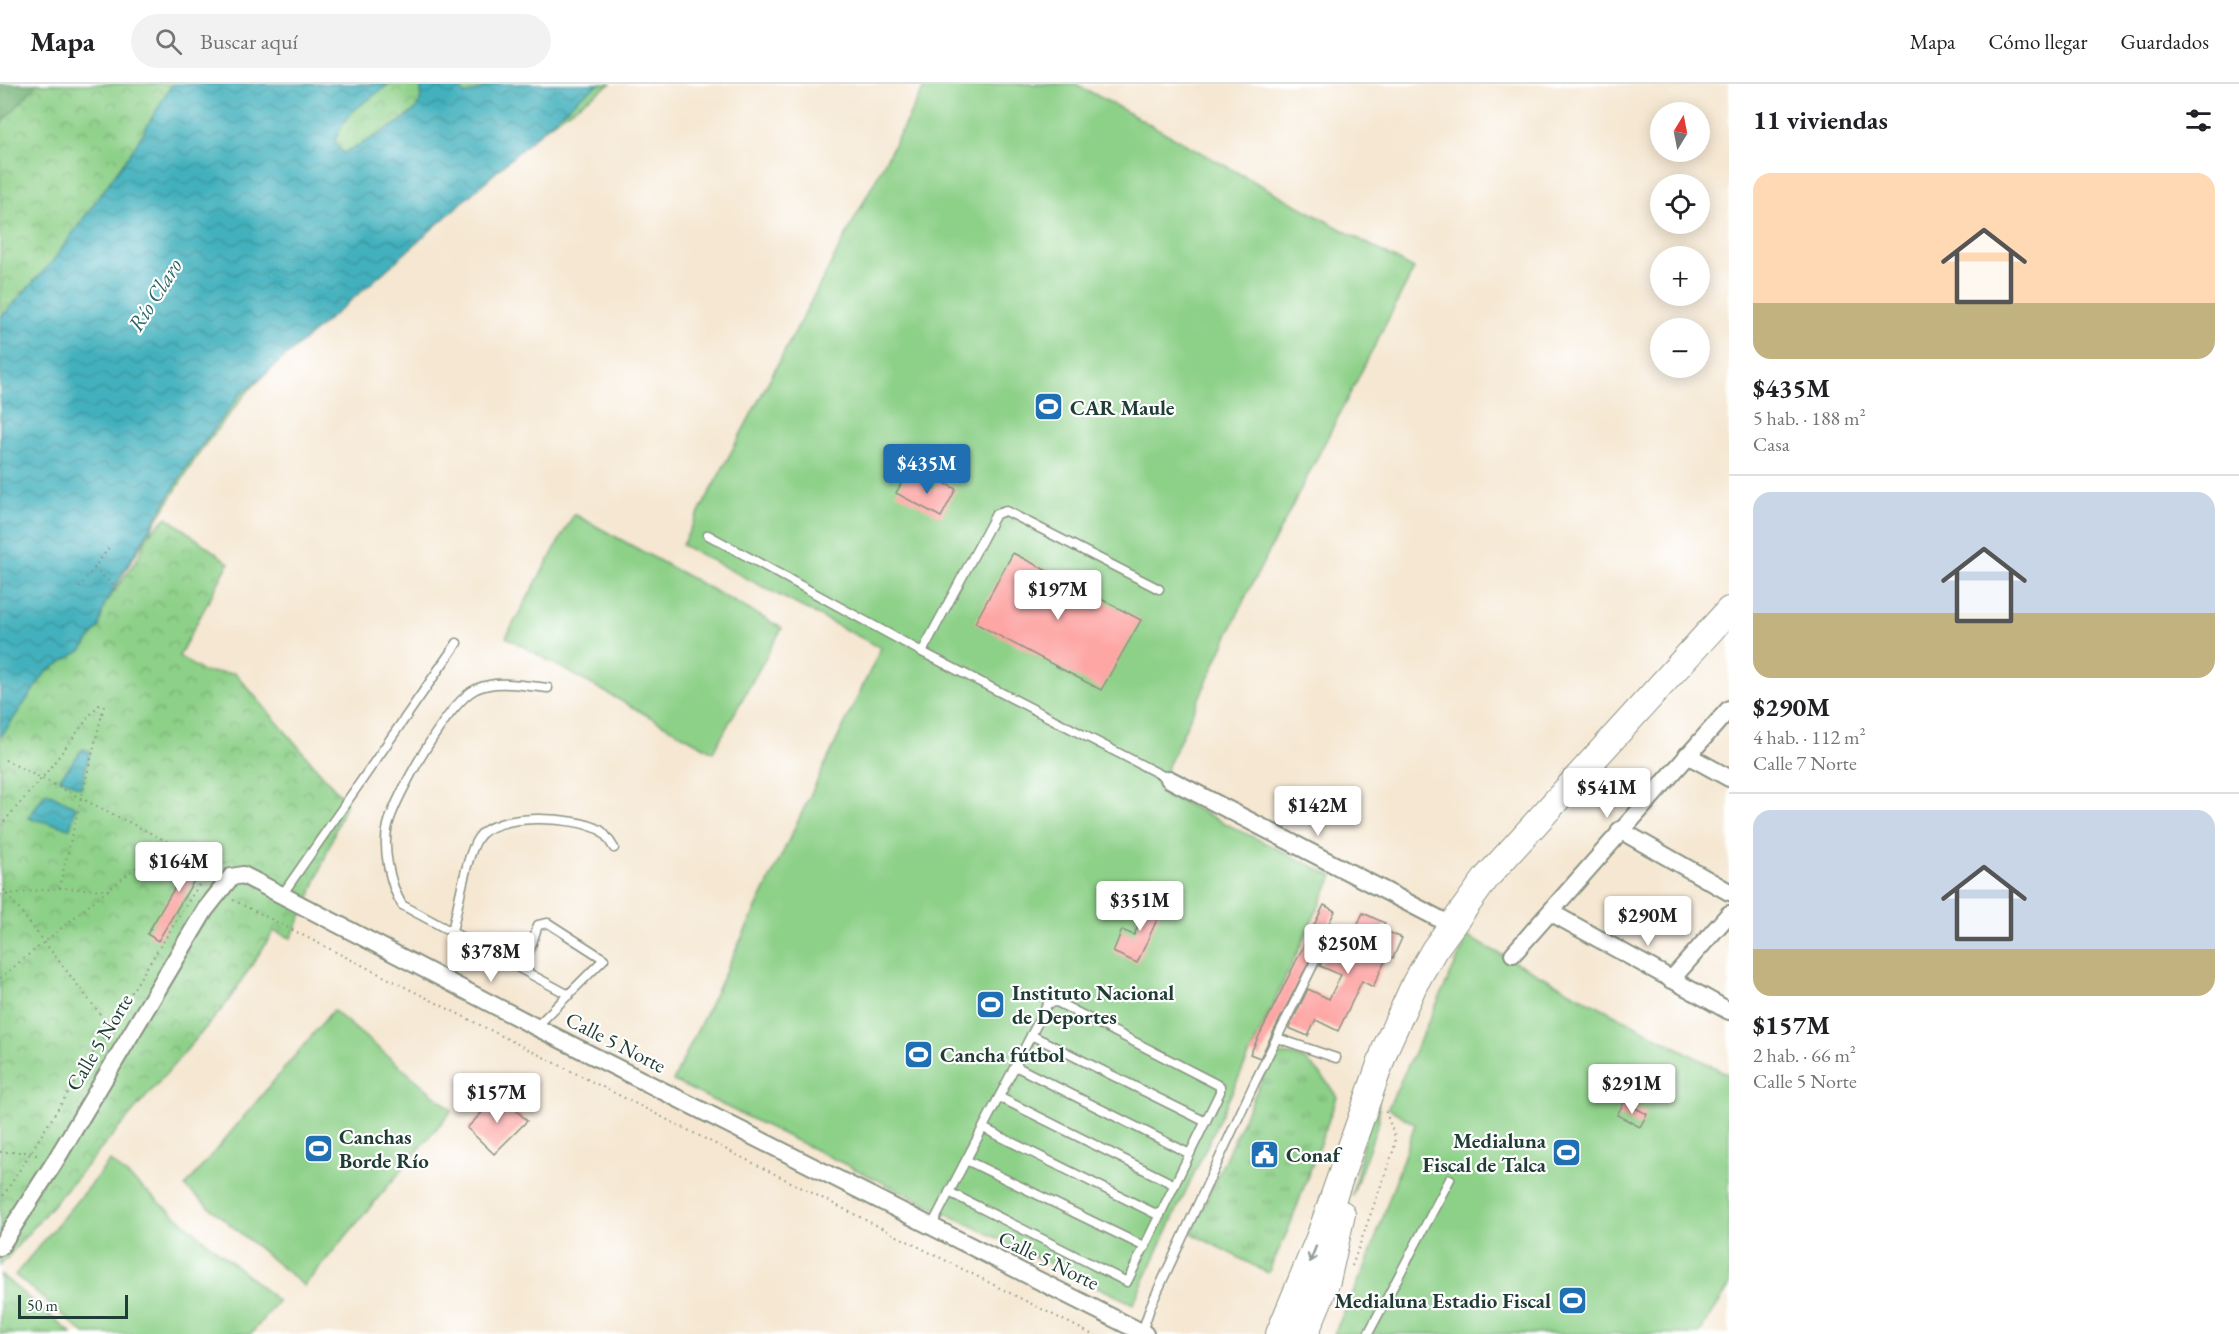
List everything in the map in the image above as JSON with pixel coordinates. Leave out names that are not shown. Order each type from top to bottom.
[{"type":"main road","points":[[1279,1334],[1319,1238],[1399,1016],[1415,983],[1451,925],[1487,877],[1535,822],[1729,610]]},
{"type":"main road","points":[[1305,1334],[1331,1269],[1360,1120]]},
{"type":"street","points":[[1513,954],[1729,709]]},
{"type":"street","points":[[1688,756],[1729,778]]},
{"type":"street","points":[[1169,779],[1451,925]]},
{"type":"street","points":[[1620,830],[1729,892]]},
{"type":"street","name":"Calle 5 Norte","points":[[0,1246],[54,1164],[217,893],[231,877],[243,875],[536,1027],[1143,1333]]},
{"type":"street","points":[[1550,912],[1729,1011]]},
{"type":"street","points":[[1671,980],[1729,914]]},
{"type":"lane","points":[[922,652],[996,514],[1001,511],[1006,511],[1159,589]]},
{"type":"lane","points":[[708,536],[922,652],[1169,779]]},
{"type":"lane","points":[[282,895],[456,643]]},
{"type":"lane","points":[[548,688],[489,683],[462,696],[409,776],[388,826],[386,847],[396,894],[402,905],[568,994]]},
{"type":"lane","points":[[452,931],[473,848],[486,828],[508,820],[546,820],[587,826],[603,832],[614,848]]},
{"type":"lane","points":[[523,970],[537,925],[548,923],[604,959],[536,1027]]},
{"type":"lane","points":[[1143,1333],[1164,1278],[1324,943]]},
{"type":"lane","points":[[931,1227],[949,1192],[983,1128],[1031,1035],[1047,1005],[1057,1002],[1218,1084],[1220,1092],[1128,1281],[949,1192]]},
{"type":"lane","points":[[1031,1035],[1206,1122]]},
{"type":"lane","points":[[1277,1038],[1336,1058]]},
{"type":"lane","points":[[1015,1066],[1190,1154]]},
{"type":"lane","points":[[999,1097],[1175,1185]]},
{"type":"lane","points":[[983,1128],[1160,1216]]},
{"type":"lane","points":[[966,1160],[1145,1247]]},
{"type":"lane","points":[[1368,1334],[1450,1179]]},
{"type":"path","points":[[79,588],[111,545]]},
{"type":"path","points":[[93,567],[116,588]]},
{"type":"path","points":[[94,586],[103,576]]},
{"type":"path","points":[[0,826],[43,777],[98,705],[104,706],[59,888]]},
{"type":"path","points":[[5,760],[43,777],[212,864],[210,874],[217,893],[1091,1334]]},
{"type":"path","points":[[0,978],[167,842]]},
{"type":"path","points":[[0,885],[124,1045]]},
{"type":"path","points":[[0,895],[59,888],[109,890]]},
{"type":"path","points":[[1350,1272],[1394,1149],[1395,1137],[1385,1112],[1384,1101]]},
{"type":"path","points":[[0,1152],[30,1152],[54,1164]]},
{"type":"green space","points":[[0,84],[52,84],[0,135]]},
{"type":"green space","points":[[37,84],[610,84],[549,125],[436,213],[248,391],[201,450],[98,614],[138,558],[148,535],[167,517],[229,563],[179,656],[203,672],[235,673],[346,802],[310,897],[291,938],[274,931],[227,1003],[0,1266],[0,738],[5,728],[0,734],[0,125]]},
{"type":"green space","points":[[926,84],[1076,84],[1414,269],[1246,596],[1157,790],[1333,876],[1133,1304],[673,1081],[881,648],[682,545]]},
{"type":"green space","points":[[574,514],[782,628],[713,752],[506,637]]},
{"type":"green space","name":"Medialuna Fiscal de Talca","points":[[1468,937],[1729,1075],[1729,1287],[1699,1334],[1334,1334],[1367,1263],[1415,1124],[1388,1108]]},
{"type":"green space","name":"Canchas Borde Río","points":[[333,1010],[452,1110],[304,1286],[185,1187]]},
{"type":"green space","points":[[1278,1055],[1298,1057],[1306,1061],[1314,1067],[1337,1097],[1289,1228],[1268,1273],[1191,1233],[1268,1066]]},
{"type":"green space","points":[[1378,1101],[1379,1121],[1352,1196],[1369,1116]]},
{"type":"green space","points":[[110,1161],[278,1301],[251,1334],[85,1334],[15,1275]]},
{"type":"green space","points":[[0,1274],[72,1334],[0,1334]]},
{"type":"water","name":"Río Claro","points":[[172,84],[389,84],[357,108],[345,121],[335,142],[343,153],[383,132],[412,113],[420,101],[420,84],[458,84],[465,95],[492,84],[600,84],[581,96],[376,279],[240,395],[192,458],[104,605],[99,627],[82,650],[46,672],[0,738],[0,318],[52,262],[134,148]]},
{"type":"water","points":[[83,749],[90,751],[81,788],[60,778]]},
{"type":"water","points":[[46,792],[76,807],[70,828],[28,818]]},
{"type":"building","points":[[906,475],[934,489],[939,480],[956,489],[941,517],[896,493]]},
{"type":"building","points":[[1013,553],[1141,620],[1101,690],[975,623]]},
{"type":"building","points":[[200,845],[211,852],[158,941],[147,934]]},
{"type":"building","points":[[1153,894],[1166,900],[1137,963],[1113,952],[1122,930],[1134,935]]},
{"type":"building","points":[[1324,905],[1335,911],[1260,1058],[1250,1054]]},
{"type":"building","points":[[1363,913],[1385,923],[1382,929],[1402,938],[1393,958],[1388,955],[1373,987],[1362,981],[1338,1031],[1316,1020],[1308,1036],[1289,1028],[1308,989],[1329,999],[1341,975],[1320,966],[1328,949],[1343,956]]},
{"type":"building","points":[[500,1094],[527,1121],[494,1154],[467,1128]]},
{"type":"building","points":[[1624,1102],[1647,1114],[1640,1127],[1617,1115]]},
{"type":"place","name":"CAR Maule","points":[[1049,407]]},
{"type":"place","name":"Instituto Nacional de Deportes","points":[[991,1004]]},
{"type":"place","name":"Cancha fútbol","points":[[919,1054]]},
{"type":"place","name":"Canchas Borde Río","points":[[318,1148]]},
{"type":"place","name":"Medialuna Fiscal de Talca","points":[[1567,1152]]},
{"type":"place","name":"Conaf","points":[[1265,1154]]},
{"type":"place","name":"Medialuna Estadio Fiscal","points":[[1572,1300]]}]
